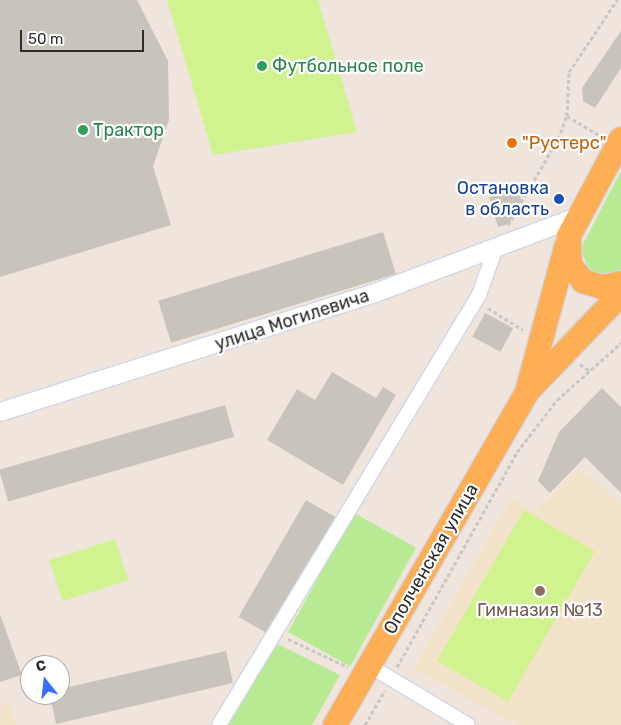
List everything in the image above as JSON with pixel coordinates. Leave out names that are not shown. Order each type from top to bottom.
[{"type":"highway","name":"Ополченская улица","points":[[527,392],[574,226],[619,143]]},
{"type":"highway","points":[[574,226],[570,265],[583,281],[601,287],[621,283]]},
{"type":"highway","name":"Ополченская улица","points":[[335,725],[527,392],[621,294]]},
{"type":"street","name":"улица Могилевича","points":[[0,412],[375,293],[496,247],[574,226]]},
{"type":"street","points":[[219,725],[276,634],[479,295],[496,247]]},
{"type":"street","points":[[367,670],[391,678],[468,725]]},
{"type":"path","points":[[496,247],[566,116],[569,72],[617,0]]},
{"type":"path","points":[[566,116],[619,143]]},
{"type":"path","points":[[391,678],[518,452],[557,400],[621,344]]},
{"type":"path","points":[[276,634],[367,670],[387,685],[364,725]]},
{"type":"shaded area","name":"Гимназия №13","points":[[580,468],[621,504],[621,725],[517,725],[414,669],[512,497],[534,512]]},
{"type":"shaded area","points":[[9,702],[16,725],[0,725],[0,704]]},
{"type":"green space","name":"Футбольное поле","points":[[167,0],[318,0],[357,132],[213,155]]},
{"type":"green space","points":[[621,171],[621,271],[598,275],[587,266],[581,248]]},
{"type":"green space","points":[[524,510],[595,551],[508,702],[437,661]]},
{"type":"green space","points":[[354,513],[416,547],[350,666],[288,632]]},
{"type":"green space","points":[[115,539],[128,580],[63,601],[49,560]]},
{"type":"green space","points":[[275,643],[340,675],[312,725],[224,725]]},
{"type":"building","name":"Трактор","points":[[0,0],[137,0],[168,61],[169,120],[153,166],[171,225],[0,277]]},
{"type":"building","points":[[621,31],[621,68],[595,108],[583,101],[582,88]]},
{"type":"building","points":[[518,189],[522,201],[509,224],[498,227],[489,197]]},
{"type":"building","points":[[383,232],[396,274],[171,343],[158,301]]},
{"type":"building","points":[[485,313],[513,328],[501,352],[472,337]]},
{"type":"building","points":[[332,372],[376,398],[383,387],[396,395],[343,485],[267,440],[297,389],[315,400]]},
{"type":"building","points":[[602,388],[621,407],[621,493],[585,457],[550,493],[538,481],[559,432]]},
{"type":"building","points":[[225,405],[234,437],[8,501],[0,470]]},
{"type":"building","points":[[306,500],[335,517],[268,634],[239,617]]},
{"type":"building","points":[[0,614],[20,669],[20,676],[0,682]]},
{"type":"building","points":[[226,651],[233,683],[56,724],[52,705],[70,705],[70,687]]},
{"type":"place","name":"Футбольное поле","points":[[262,66]]},
{"type":"place","name":"Трактор","points":[[83,130]]},
{"type":"place","name":"\"Рустерс\"","points":[[512,143]]},
{"type":"place","name":"Остановка в область","points":[[559,199]]},
{"type":"place","name":"Гимназия №13","points":[[540,591]]}]
